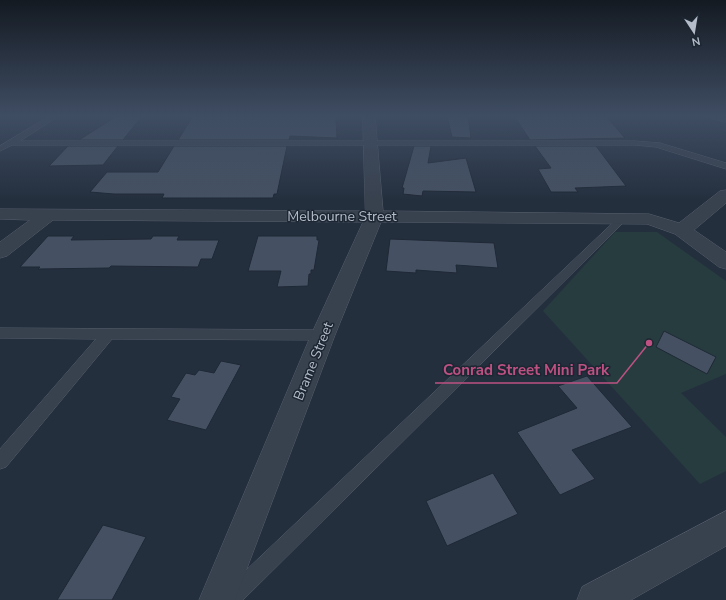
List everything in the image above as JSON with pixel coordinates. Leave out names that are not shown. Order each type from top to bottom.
[{"type":"street","name":"Brame Street","points":[[217,600],[323,335],[374,216],[370,144]]},
{"type":"street","points":[[682,230],[726,195]]},
{"type":"street","name":"Melbourne Street","points":[[0,214],[649,219],[682,230],[726,262]]},
{"type":"street","points":[[0,252],[49,214]]},
{"type":"street","points":[[594,600],[726,528]]},
{"type":"lane","points":[[0,149],[9,144]]},
{"type":"lane","points":[[646,144],[657,145],[726,166]]},
{"type":"lane","points":[[229,600],[623,218]]},
{"type":"lane","points":[[0,333],[323,335]]},
{"type":"lane","points":[[0,461],[108,334]]},
{"type":"green space","points":[[615,232],[657,232],[726,281],[726,374],[681,393],[726,437],[726,471],[700,484],[543,311]]},
{"type":"building","points":[[68,146],[118,146],[103,165],[49,166]]},
{"type":"building","points":[[174,146],[287,146],[277,194],[274,194],[273,198],[162,198],[164,194],[114,194],[90,192],[107,172],[158,172]]},
{"type":"building","points":[[414,146],[431,146],[428,163],[466,158],[476,192],[423,191],[422,196],[403,194],[404,188],[402,188]]},
{"type":"building","points":[[535,146],[596,146],[626,186],[575,188],[578,192],[551,192],[538,169],[551,168]]},
{"type":"building","points":[[48,236],[74,236],[71,240],[151,239],[153,236],[179,236],[177,240],[219,240],[212,259],[201,259],[198,267],[111,266],[109,268],[38,269],[40,267],[20,267]]},
{"type":"building","points":[[258,236],[317,236],[317,240],[319,240],[314,270],[311,270],[311,274],[309,274],[308,286],[277,287],[281,271],[248,271]]},
{"type":"building","points":[[390,239],[494,243],[498,268],[456,265],[457,273],[416,270],[416,273],[386,271]]},
{"type":"building","points":[[664,331],[716,357],[707,374],[656,347]]},
{"type":"building","points":[[221,361],[241,365],[206,430],[167,420],[180,399],[171,397],[186,373],[195,375],[199,370],[214,373]]},
{"type":"building","points":[[587,376],[632,427],[572,450],[595,479],[560,495],[517,432],[577,408],[558,386]]},
{"type":"building","points":[[493,473],[518,514],[447,546],[426,501]]},
{"type":"building","points":[[103,525],[146,537],[112,600],[57,600]]},
{"type":"place","name":"Conrad Street Mini Park","points":[[649,343]]}]
